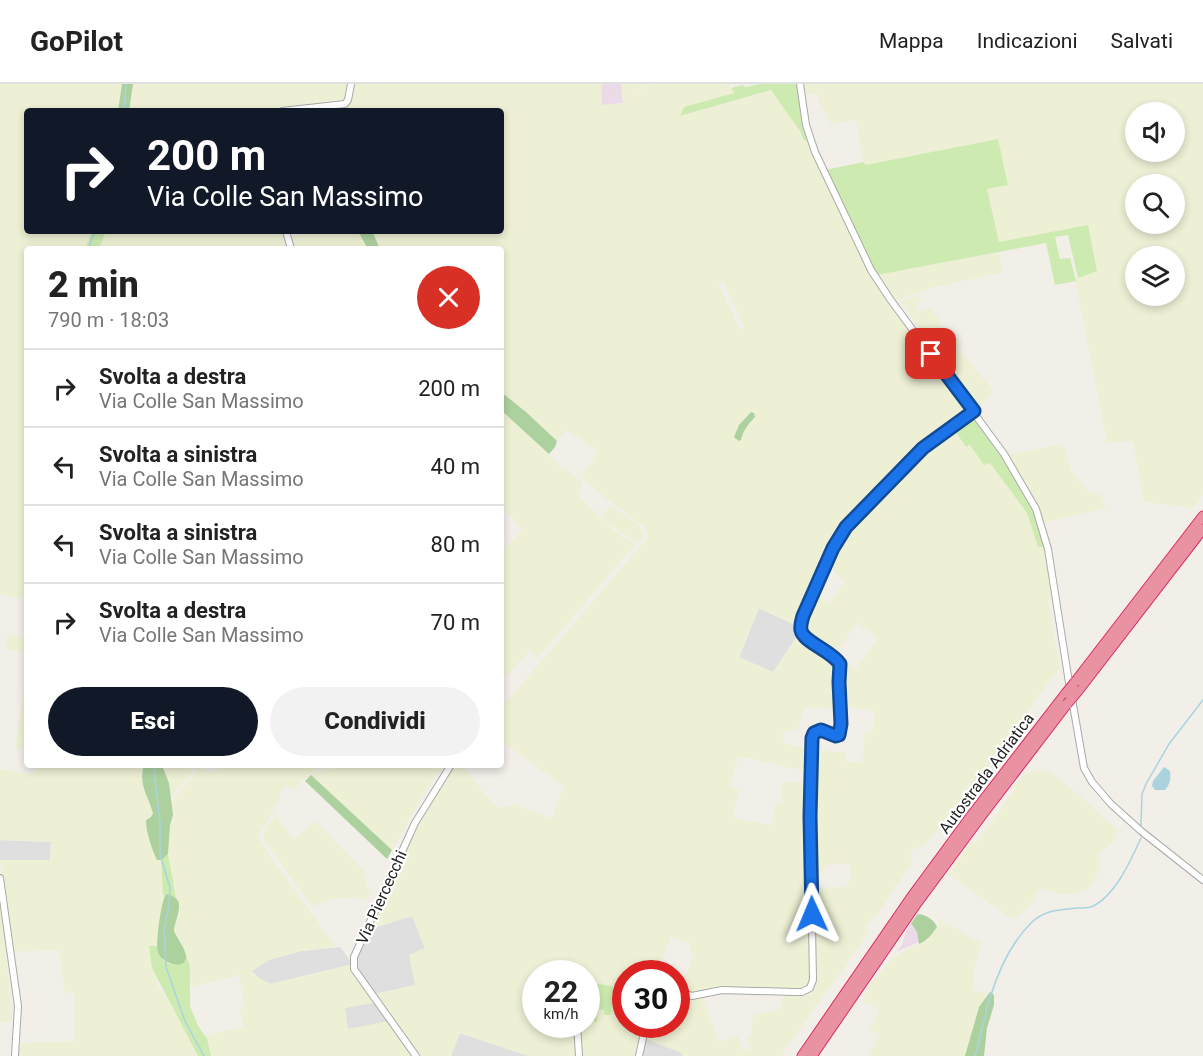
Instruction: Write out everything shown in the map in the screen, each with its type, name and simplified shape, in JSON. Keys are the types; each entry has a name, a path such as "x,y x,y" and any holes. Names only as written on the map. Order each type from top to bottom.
{"highway":[{"name":"Autostrada Adriatica","path":"812,1056 917,903 1067,704 1076,686 1203,516"},
{"name":"Autostrada Adriatica","path":"802,1056 874,950 971,816 1066,693 1076,686 1203,529"}],"street":[{"path":"309,108 345,104 351,84"},
{"path":"800,84 806,125 815,152 871,270 1004,454 1036,509 1048,549 1084,768 1092,782 1111,804 1203,880"},
{"path":"690,995 722,990 802,992 810,988 813,980 810,816 812,738 814,733 821,730 839,735 841,724 840,664 833,656 805,638 801,625 803,616 833,548 846,527 923,448 974,411"},
{"name":"Via Piercecchi","path":"416,1056 354,969 354,957 415,823 449,768"},
{"path":"0,878 18,1006 15,1056"},
{"path":"578,1038 579,1056"},
{"path":"639,1056 643,1038"}],"shaded area":[{"path":"601,84 621,84 623,103 602,105"},
{"path":"759,608 799,627 799,633 773,673 739,658"},
{"path":"0,840 51,842 50,860 0,860"},
{"path":"412,916 425,948 415,985 375,994 418,1056 348,1030 344,1008 376,1002 349,965 270,984 251,971 269,960 301,951 340,947 355,967 355,955 367,930"},
{"path":"911,923 917,932 919,942 896,952 902,945"},
{"path":"459,1033 529,1056 451,1056"},
{"path":"642,1038 682,1053 682,1056 637,1056"}],"green space":[{"path":"0,84 122,84 118,108 24,108 24,234 91,234 86,246 24,246 24,599 0,595"},
{"path":"122,84 133,84 129,108 118,108"},
{"path":"133,84 350,84 345,104 308,108 129,108"},
{"path":"353,84 607,84 601,85 602,105 623,103 621,84 644,84 637,95 646,84 729,84 734,92 681,116 772,90 801,131 804,141 809,140 871,272 970,410 921,446 844,525 799,627 759,608 739,657 773,672 799,633 839,665 836,709 804,707 798,729 783,732 783,742 810,750 809,772 739,756 730,786 739,790 733,818 772,825 775,803 782,803 782,782 810,783 811,978 810,985 802,991 719,989 696,994 690,993 690,964 694,953 688,950 690,944 671,937 662,960 612,960 612,986 600,984 600,960 522,960 522,1038 600,1038 600,1009 604,1010 612,989 612,1038 641,1038 637,1056 529,1056 460,1033 451,1056 418,1056 375,994 415,985 409,955 425,948 412,916 367,930 413,832 450,768 464,768 499,808 515,804 551,819 564,787 504,743 504,705 648,537 644,527 582,477 598,451 566,430 557,441 504,394 504,246 379,246 373,234 504,234 504,108 328,108 346,106 351,101","holes":["723,281 744,327 741,331 719,285"]},
{"path":"759,84 799,84 809,140 804,141 800,131 771,90 680,116 684,107 734,93 731,88"},
{"path":"803,84 1203,84 1203,495 1193,508 1144,502 1133,441 1107,443 1075,279 1097,271 1088,225 999,243 987,189 998,139 864,165 856,120 831,124 819,102 818,93 804,96"},
{"path":"998,139 1008,185 987,189 999,242 1088,225 1097,271 1078,278 1068,235 1055,237 1060,259 1070,258 1076,281 1055,285 1046,243 877,275 825,170 864,162 865,165"},
{"path":"91,234 105,234 100,246 86,246"},
{"path":"105,234 286,234 288,243 280,246 100,246"},
{"path":"360,234 366,246 294,246 291,238 297,235"},
{"path":"360,234 373,234 379,246 366,246"},
{"path":"999,252 1003,272 932,288 895,301 877,275"},
{"path":"919,296 922,301 915,306 920,312 930,307 940,321 939,323 945,330 949,329 960,343 958,348 993,390 983,405 979,406 900,301"},
{"path":"504,394 557,441 549,454 504,413"},
{"path":"751,412 755,417 739,441 734,437 739,425"},
{"path":"504,413 564,470 566,468 583,483 577,495 614,531 636,545 538,658 530,650 504,679 504,549 522,530 504,509"},
{"path":"973,413 1033,507 1044,547 1038,547 1027,513 990,463 984,465 970,445 966,447 953,428"},
{"path":"953,428 966,447 970,445 984,465 990,463 1027,513 1038,547 1044,547 1053,599 1048,600 1060,668 951,815 926,844 911,851 910,868 876,917 873,917 865,928 869,931 781,1056 682,1056 682,1053 644,1038 690,1038 690,994 702,995 719,1042 738,1036 743,1051 750,1049 747,1037 751,1035 753,1015 777,1010 782,1006 783,993 811,988 812,888 846,887 851,878 849,864 827,865 813,884 814,750 845,752 846,762 861,762 865,731 872,732 874,712 840,705 842,666 843,662 856,669 878,637 857,623 835,655 810,638 803,628 804,622 815,594 829,603 844,583 828,563 842,535 931,444"},
{"path":"1060,444 1065,450 1072,471 1088,491 1101,494 1106,508 1042,523 1006,455"},
{"path":"611,506 636,523 642,530 643,537 638,543 612,526 602,516"},
{"path":"7,635 24,637 24,652 6,650"},
{"path":"24,686 24,749 15,748"},
{"path":"38,768 143,768 143,784 153,813 148,834 157,860 161,860 164,892 157,946 149,946 152,968 159,982 156,983 162,993 164,992 198,1056 19,1056 20,1043 73,1041 75,1037 75,993 65,993 59,950 10,952 0,860 50,860 51,842 0,840 0,769 31,774 36,772"},
{"path":"143,768 163,768 169,783 173,815 168,854 161,860 157,860 147,830 146,820 153,813 143,784"},
{"path":"163,768 195,768 170,798 169,783"},
{"path":"199,768 212,773 217,768 331,768 316,769 293,791 286,785 259,838 336,947 301,951 269,960 252,971 259,978 271,984 349,965 377,1002 345,1008 348,1029 389,1021 415,1056 211,1056 204,1035 243,1027 240,1012 244,1002 238,975 191,988 190,966 174,931 179,914 168,854 173,815 171,802"},
{"path":"333,768 446,768 443,773 437,772 392,850 311,775 318,771"},
{"path":"1030,772 1050,772 1069,786 1118,830 1112,843 1098,853 1101,867 1088,889 1078,893 1061,894 1040,888 1028,907 1012,919 948,874 972,841 976,843 1022,776"},
{"path":"311,775 392,850 387,859 305,781"},
{"path":"276,815 293,839 316,821 363,870 370,895 368,900 358,897 332,899 312,907 264,840 266,828"},
{"path":"168,854 176,898 166,894 163,896 161,860"},
{"path":"166,894 173,896 179,904 174,931 186,956 185,961 178,965 164,960 158,953 159,923"},
{"path":"0,896 12,1021 0,1023"},
{"path":"918,914 929,918 937,927 927,939 919,944 917,932 911,923"},
{"path":"940,920 982,943 973,976 973,990 984,992 987,995 979,1007 965,1056 868,1056 880,1035 869,1030 880,1009 862,1001 871,983 892,959 925,941"},
{"path":"149,946 157,946 162,959 174,965 182,963 186,955 190,966 190,1006 198,1026 207,1039 211,1056 198,1056 152,968"},
{"path":"600,984 612,986 611,1015 604,1015 604,1010 600,1009"},
{"path":"990,992 994,995 994,1005 987,1028 984,1056 965,1056 979,1007"}],"water":[{"path":"1164,767 1170,771 1169,783 1165,790 1155,790 1152,786 1153,781"}],"waterway":[{"path":"124,108 126,84"},
{"path":"89,246 94,234"},
{"path":"1141,825 1142,794 1146,784 1169,744 1203,700"},
{"path":"155,768 160,822 160,855 170,887 164,929 166,967 185,1021 204,1056"},
{"path":"975,1056 997,978 1011,949 1024,931 1036,918 1047,913 1089,907 1100,902 1115,887 1141,838"}],"route":[{"path":"812,914 810,816 812,738 814,733 821,730 839,735 841,724 840,664 833,656 805,638 800,630 801,625 833,548 846,527 923,448 974,411 931,354"}]}
